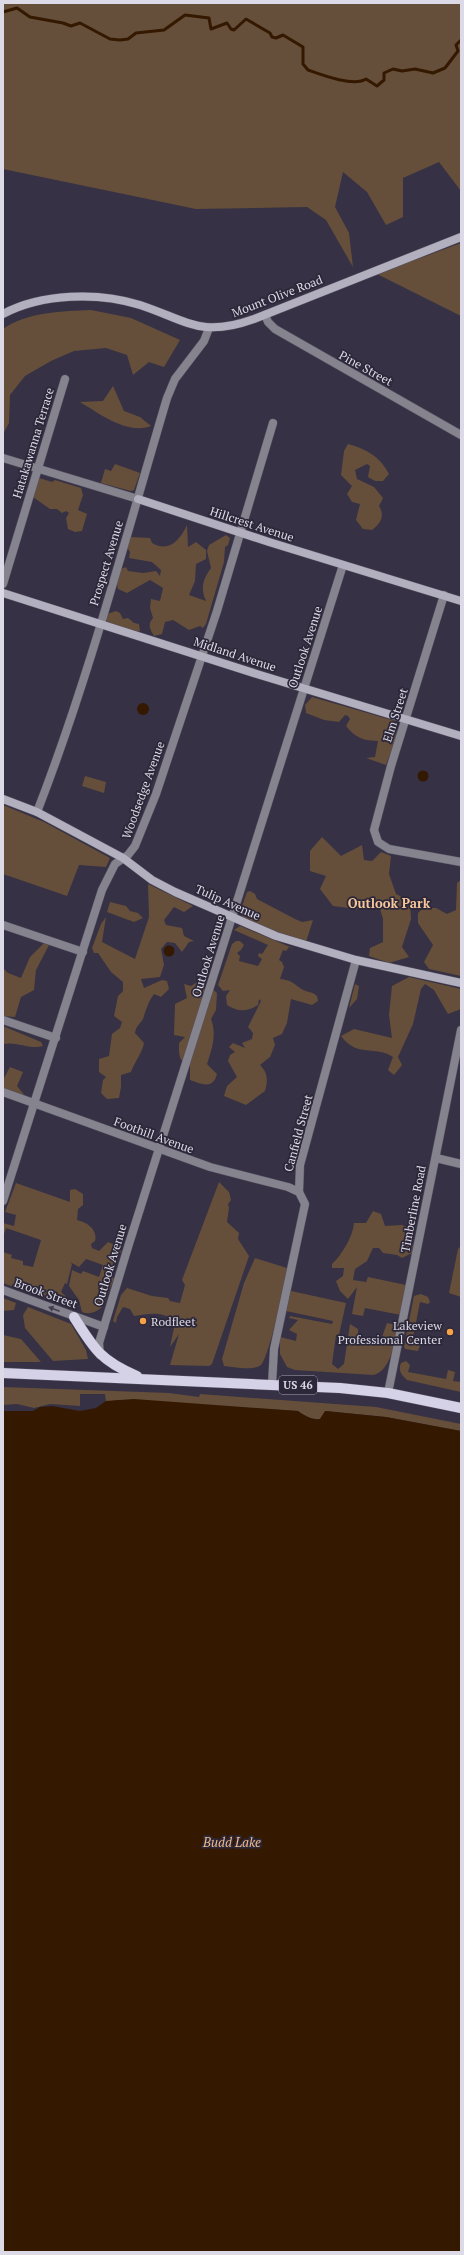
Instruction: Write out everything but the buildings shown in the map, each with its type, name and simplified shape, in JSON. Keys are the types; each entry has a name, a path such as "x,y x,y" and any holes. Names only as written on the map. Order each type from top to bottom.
{"main road":[{"path":"74,1317 91,1344 100,1355 116,1366 144,1379"},
{"name":"US 46","path":"3,1373 340,1388 388,1393 461,1408"}],"street":[{"name":"Mount Olive Road","path":"3,314 36,302 68,298 97,297 134,303 186,322 209,328 234,326 461,236"},
{"name":"Pine Street","path":"265,315 268,322 275,329 461,435"},
{"name":"Prospect Avenue","path":"36,812 56,760 171,390 182,369 204,341 209,328"},
{"name":"Hatakawanna Terrace","path":"3,584 65,379"},
{"name":"Woodsedge Avenue","path":"3,1201 105,882 115,864 133,851 146,821 240,533 272,423"},
{"name":"Hillcrest Avenue","path":"3,458 461,601"},
{"name":"Outlook Avenue","path":"100,1355 98,1347 158,1149 343,565"},
{"name":"Midland Avenue","path":"3,593 461,736"},
{"name":"Elm Street","path":"444,595 405,718 375,824 375,836 378,842 389,849 461,862"},
{"name":"Tulip Avenue","path":"3,798 36,812 123,858 159,884 232,918 288,941 356,960 461,983"},
{"path":"3,925 83,952"},
{"name":"Canfield Street","path":"272,1384 274,1349 305,1204 299,1192 300,1165 356,960"},
{"path":"3,1020 56,1038"},
{"name":"Timberline Road","path":"388,1393 461,1030"},
{"name":"Foothill Avenue","path":"3,1092 229,1174 288,1187 299,1192"},
{"path":"436,1158 461,1164"},
{"name":"Brook Street","path":"3,1290 104,1327"}],"shaded area":[{"path":"3,3 461,3 461,191 439,162 403,178 403,217 386,225 367,192 343,172 335,207 349,233 353,267 326,220 307,207 196,209 3,169"},
{"path":"461,243 461,316 377,274"},
{"path":"91,310 131,318 180,340 164,367 149,362 133,375 127,355 106,348 74,351 51,361 25,376 10,395 9,423 3,434 3,329 13,323 34,316 57,312"},
{"path":"113,386 124,411 140,417 151,426 133,428 123,426 80,402 103,401"},
{"path":"348,444 361,448 372,454 377,458 389,474 383,481 375,481 368,477 370,466 367,464 355,470 357,479 374,487 383,498 379,506 382,513 380,522 372,530 363,529 356,520 360,504 352,502 347,494 352,486 341,475 344,451"},
{"path":"115,464 140,473 134,490 131,491 101,483 105,469 111,471"},
{"path":"39,478 52,482 55,480 81,488 83,495 78,510 87,514 82,531 75,532 68,529 66,518 69,513 66,511 62,513 57,509 50,509 33,497"},
{"path":"187,525 188,547 196,542 206,550 206,559 196,564 195,581 189,595 206,601 203,592 203,584 211,568 207,551 209,545 226,535 230,538 228,545 225,547 224,562 206,624 203,628 200,626 189,630 173,620 165,622 162,634 154,636 150,627 150,623 153,618 150,608 151,599 160,601 163,588 150,580 127,593 118,589 116,580 121,569 126,567 128,571 143,573 156,571 160,576 161,570 152,562 129,558 130,552 127,547 130,537 150,538 152,543 158,546 169,546 181,536"},
{"path":"116,611 120,613 123,619 128,618 134,623 139,624 140,631 135,633 132,630 127,632 109,629 105,620 107,614"},
{"path":"312,697 395,721 397,732 396,737 386,765 366,758 375,757 378,741 357,736 349,730 346,726 350,719 348,716 345,715 339,722 324,720 306,713 305,705"},
{"path":"85,776 106,782 104,793 82,786"},
{"path":"3,805 44,822 110,858 106,867 79,865 67,896 3,874"},
{"path":"322,837 341,856 362,845 364,860 372,861 381,852 391,856 389,874 396,894 410,901 411,919 402,947 409,957 389,963 369,956 370,948 383,942 383,919 378,902 357,909 333,906 320,889 326,876 310,871 310,851"},
{"path":"461,880 461,976 429,969 424,962 433,945 418,923 418,913 423,908 436,908 447,914 456,910 457,883"},
{"path":"148,884 193,906 184,912 174,907 164,920 166,925 182,928 184,936 194,941 189,942 182,952 175,943 167,942 161,949 164,965 160,977 141,979 144,988 162,980 167,981 169,989 161,997 154,994 150,1000 143,1019 137,1027 135,1033 144,1043 142,1050 131,1072 121,1075 119,1098 107,1099 101,1093 103,1080 106,1077 99,1072 99,1059 109,1056 112,1034 120,1028 122,1022 114,1016 118,996 123,991 123,982 111,972 98,953 94,953 92,948 101,924 106,917 102,942 135,959 149,917"},
{"path":"250,891 255,894 257,899 295,919 302,922 313,920 306,942 289,938 243,917 240,912 247,892"},
{"path":"110,902 126,906 130,911 138,913 143,918 134,922 107,912"},
{"path":"240,926 295,949 289,947 286,951 283,950 279,960 282,962 284,967 280,979 292,982 302,989 314,994 317,996 318,1001 312,1005 291,999 287,1023 282,1034 273,1038 275,1045 270,1057 260,1065 265,1071 267,1077 265,1091 246,1105 224,1096 227,1086 237,1077 228,1061 230,1055 235,1052 229,1047 233,1043 245,1048 242,1043 252,1039 253,1033 248,1027 261,1001 259,999 258,1005 250,1009 235,1009 227,1005 226,996 230,990 223,991 218,985 232,944 236,941 240,941 244,945 237,953 240,956 239,961 258,966 262,959 258,956 259,953 262,954 268,945 234,930"},
{"path":"44,943 49,945 36,970 34,990 21,997 15,1017 3,1016 3,968 8,973 21,978 30,957"},
{"path":"409,977 461,989 461,1009 448,1014 434,990 425,984 421,989 413,1024 398,1057 402,1065 394,1075 388,1070 393,1057 380,1052 353,1047 341,1036 354,1029 392,1038 389,1015 392,986"},
{"path":"199,981 208,985 217,993 216,1010 211,1019 214,1036 207,1064 217,1074 213,1082 210,1084 202,1084 190,1080 190,1066 181,1060 179,1054 179,1043 185,1037 174,1035 175,1004 187,998 184,984 191,986"},
{"path":"355,984 359,986 357,999 349,1008"},
{"path":"3,1026 41,1042 43,1046 33,1047 8,1043 3,1044"},
{"path":"10,1067 23,1072 17,1086 26,1097 3,1088 3,1080"},
{"path":"219,1182 229,1192 231,1200 228,1204 229,1208 227,1222 239,1233 238,1239 249,1256 212,1364 209,1366 170,1365 179,1334 170,1347 175,1323 171,1319 166,1316 156,1314 134,1316 130,1309 123,1307 117,1317 116,1323 113,1321 121,1295 127,1288 152,1296 168,1298 170,1301 180,1303 185,1285 182,1280"},
{"path":"16,1183 70,1202 70,1190 75,1189 83,1194 83,1205 78,1209 77,1220 91,1227 95,1233 95,1241 91,1244 92,1248 99,1251 108,1242 117,1246 121,1251 112,1277 114,1279 102,1307 90,1313 82,1312 79,1300 69,1286 72,1270 81,1274 83,1271 99,1277 103,1265 86,1259 79,1267 70,1262 72,1264 67,1284 65,1283 61,1292 74,1304 74,1309 3,1283 3,1252 12,1255 11,1258 23,1261 23,1265 33,1267 41,1240 6,1228 3,1237 3,1223 14,1226 16,1215 5,1212"},
{"path":"373,1211 381,1214 385,1226 402,1225 414,1231 412,1253 402,1258 397,1255 383,1253 379,1248 373,1248 367,1261 355,1269 353,1280 366,1282 368,1277 406,1285 401,1315 365,1308 363,1316 352,1314 357,1287 348,1299 340,1291 336,1281 343,1276 344,1268 332,1268 332,1264 340,1256 349,1239 354,1223 366,1223"},
{"path":"461,1246 461,1297 449,1293 458,1249"},
{"path":"255,1258 287,1268 281,1302 268,1349 264,1360 258,1367 238,1368 224,1366 222,1359 244,1283"},
{"path":"291,1291 346,1303 339,1335 336,1335 332,1364 338,1369 344,1364 350,1324 358,1329 358,1336 376,1343 381,1340 387,1323 396,1325 394,1346 384,1368 379,1373 373,1375 295,1370 287,1367 280,1354 280,1337 296,1341 297,1334 289,1330 298,1320 289,1318 290,1316 332,1324 333,1321 286,1311"},
{"path":"421,1294 428,1297 430,1302 428,1304 420,1302 412,1343 420,1345 418,1351 405,1349 404,1346 414,1296"},
{"path":"3,1298 16,1303 14,1310 3,1311"},
{"path":"28,1307 71,1324 86,1350 88,1359 53,1361 25,1328 23,1315"},
{"path":"3,1335 21,1339 41,1362 3,1362"},
{"path":"406,1361 410,1365 408,1372 446,1379 448,1370 455,1372 453,1381 461,1382 461,1392 407,1380 400,1370 401,1363"},
{"path":"3,1387 169,1393 199,1397 200,1394 376,1407 461,1424 461,1431 386,1417 326,1411 320,1419 314,1419 298,1411 118,1400 106,1402 105,1394 80,1394 80,1406 50,1404 34,1408 17,1404 3,1405"}],"water":[{"path":"143,703 147,705 149,709 147,713 143,715 139,713 137,709 139,705"},
{"path":"423,770 427,772 429,776 427,780 423,782 419,780 417,776 419,772"},
{"path":"169,945 173,947 175,951 173,955 169,957 165,955 163,951 165,947"},
{"name":"Budd Lake","path":"134,1399 298,1411 314,1419 320,1419 325,1411 386,1417 461,1431 461,2252 3,2252 3,1411 33,1411 40,1407 52,1406 80,1411 96,1408 106,1401"}],"waterway":[{"path":"3,12 17,8 30,17 63,23 71,26 80,23 110,39 120,40 128,39 136,33 164,30 185,15 209,18 211,29 227,23 231,29 234,30 246,19 270,33 272,37 276,38 283,35 303,47 303,64 308,70 346,81 354,82 366,79 377,86 384,80 384,73 393,69 402,71 415,69 433,73 445,68 458,51 456,45 461,40"}],"place":[{"name":"Rodfleet","path":"143,1321"},
{"name":"Lakeview Professional Center","path":"450,1332"}],"district":[{"name":"Outlook Park","path":"389,903"}]}
